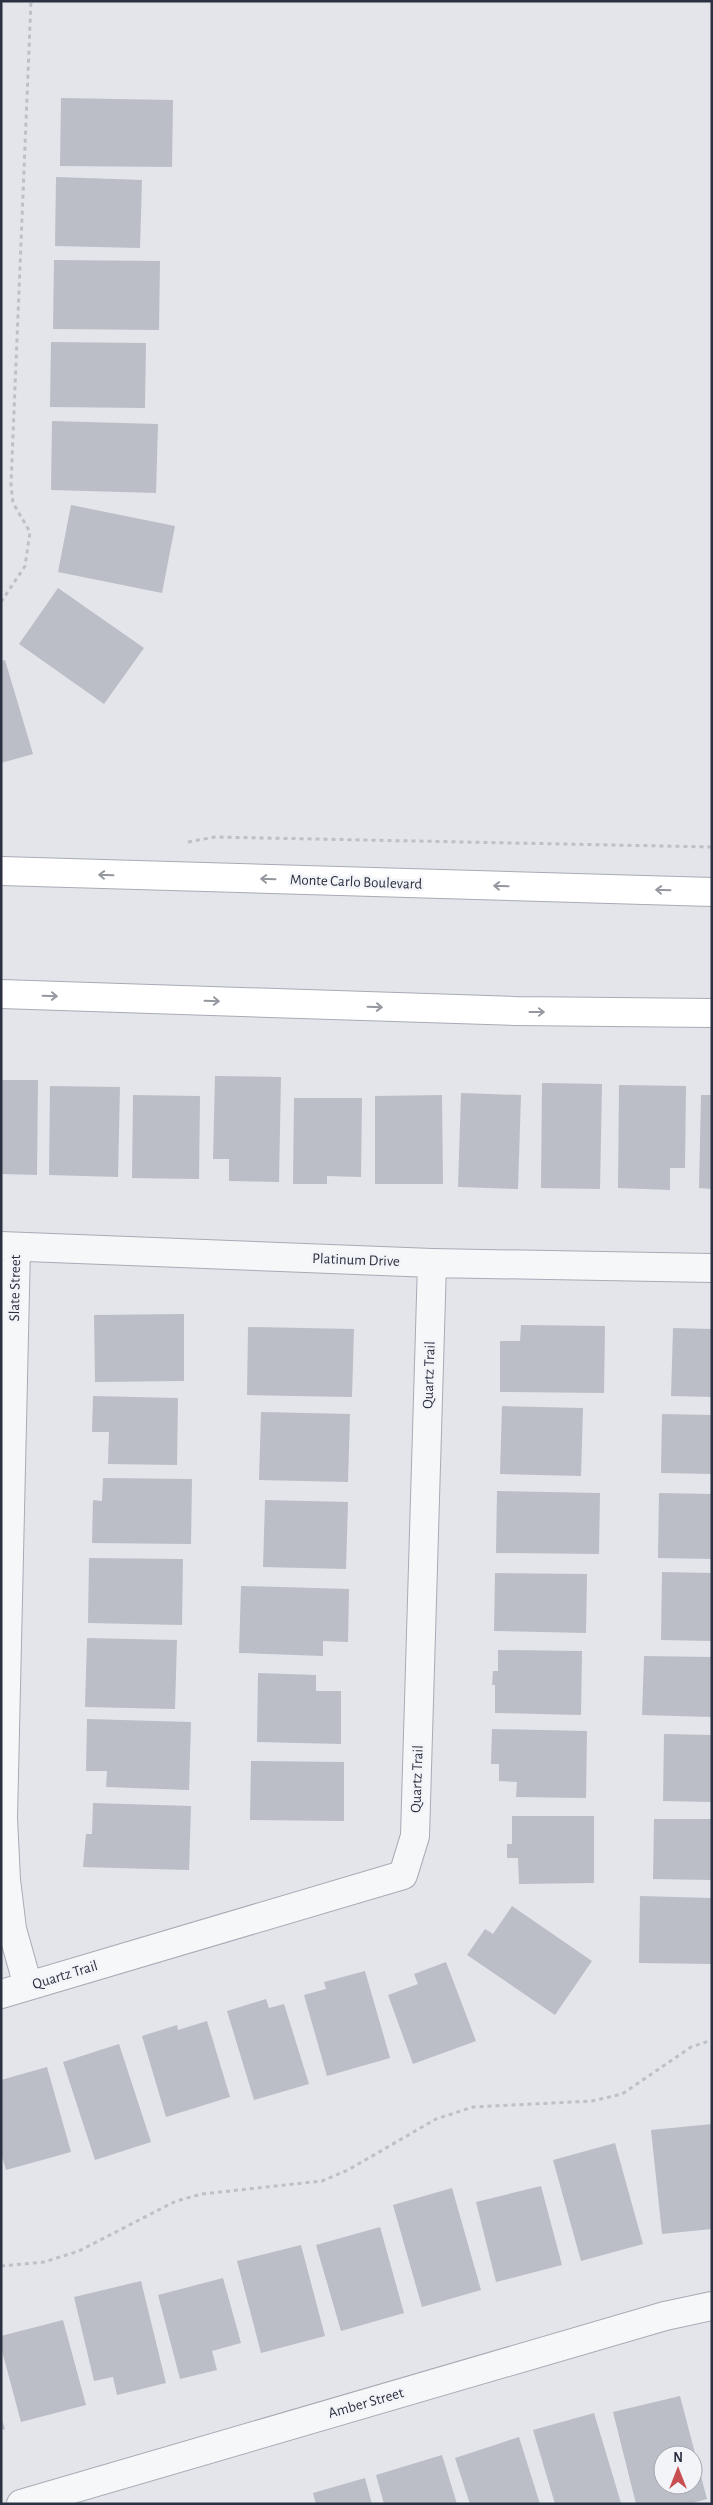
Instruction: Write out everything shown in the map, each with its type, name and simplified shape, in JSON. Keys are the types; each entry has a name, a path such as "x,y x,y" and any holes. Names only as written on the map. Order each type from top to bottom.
{"main road":[{"name":"Monte Carlo Boulevard","path":"1,871 712,892"},
{"path":"1,994 515,1012 712,1013"}],"street":[{"name":"Platinum Drive","path":"9,1246 432,1263 712,1268"},
{"name":"Slate Street","path":"9,1246 3,1818 6,1880 12,1929 28,1986"},
{"name":"Quartz Trail","path":"1,1994 403,1874 415,1836 432,1263"},
{"name":"Amber Street","path":"21,2504 665,2316 712,2306"}],"path":[{"path":"1,602 25,566 30,532 13,503 11,484 31,1"},
{"path":"180,844 215,837 712,847"},
{"path":"1,2266 44,2262 79,2251 176,2200 202,2194 322,2181 348,2170 436,2119 473,2107 592,2101 622,2094 691,2047 712,2040"}],"building":[{"path":"61,98 173,100 172,167 60,166"},
{"path":"56,177 142,180 140,248 55,246"},
{"path":"54,260 160,261 159,330 53,329"},
{"path":"51,342 146,343 145,408 50,407"},
{"path":"52,421 158,424 156,493 51,490"},
{"path":"71,505 175,526 162,593 58,572"},
{"path":"58,588 144,648 104,704 19,644"},
{"path":"5,660 33,754 1,763 1,661"},
{"path":"215,1076 281,1077 279,1182 229,1181 229,1159 213,1159"},
{"path":"1,1080 38,1080 37,1175 1,1174"},
{"path":"542,1083 602,1084 600,1189 541,1188"},
{"path":"619,1085 686,1086 685,1168 670,1168 670,1190 618,1188"},
{"path":"50,1086 120,1087 118,1177 49,1175"},
{"path":"461,1093 521,1095 518,1189 458,1187"},
{"path":"133,1095 200,1096 199,1179 132,1178"},
{"path":"442,1095 443,1184 375,1184 375,1096"},
{"path":"701,1095 712,1095 712,1189 699,1188"},
{"path":"294,1098 362,1098 361,1177 327,1176 327,1184 293,1184"},
{"path":"184,1314 184,1381 95,1382 94,1315"},
{"path":"521,1325 605,1326 604,1393 500,1392 500,1341 520,1341"},
{"path":"248,1327 354,1329 352,1397 247,1395"},
{"path":"673,1328 712,1329 712,1397 671,1396"},
{"path":"93,1396 178,1398 177,1465 108,1464 109,1432 92,1432"},
{"path":"502,1406 583,1408 581,1476 500,1474"},
{"path":"261,1412 350,1414 348,1482 259,1480"},
{"path":"662,1414 712,1415 712,1474 661,1473"},
{"path":"103,1478 192,1479 191,1544 92,1543 93,1500 102,1501"},
{"path":"497,1491 600,1493 599,1554 496,1553"},
{"path":"659,1493 712,1494 712,1559 658,1558"},
{"path":"265,1500 348,1502 346,1569 263,1567"},
{"path":"89,1558 183,1559 182,1625 88,1623"},
{"path":"662,1572 712,1573 712,1641 661,1640"},
{"path":"495,1573 587,1574 586,1633 494,1631"},
{"path":"241,1586 349,1589 348,1642 323,1641 323,1656 239,1653"},
{"path":"87,1638 177,1640 175,1709 85,1707"},
{"path":"498,1650 582,1651 581,1715 495,1713 495,1685 492,1685 493,1671 498,1671"},
{"path":"644,1656 712,1657 712,1717 642,1715"},
{"path":"258,1673 316,1675 316,1691 341,1691 341,1744 257,1742"},
{"path":"87,1719 191,1722 189,1790 106,1787 107,1771 86,1771"},
{"path":"492,1729 587,1731 586,1798 516,1797 517,1782 499,1781 499,1764 491,1764"},
{"path":"664,1734 712,1735 712,1802 663,1801"},
{"path":"251,1761 344,1762 344,1821 250,1820"},
{"path":"93,1803 191,1806 189,1870 83,1867 86,1834 92,1834"},
{"path":"512,1816 594,1816 594,1883 519,1884 518,1858 507,1858 507,1844 512,1844"},
{"path":"654,1819 712,1819 712,1880 653,1879"},
{"path":"640,1896 712,1898 712,1964 639,1963"},
{"path":"512,1906 592,1961 555,2015 467,1955 485,1929 493,1934"},
{"path":"446,1962 476,2041 413,2064 388,1995 418,1984 414,1974"},
{"path":"365,1971 390,2058 327,2076 304,1995 326,1989 324,1982"},
{"path":"266,1999 269,2008 284,2004 309,2084 254,2100 227,2011"},
{"path":"207,2021 230,2097 166,2117 142,2036 177,2025 178,2030"},
{"path":"119,2044 151,2142 95,2160 63,2062"},
{"path":"47,2067 71,2152 6,2170 1,2153 1,2080"},
{"path":"712,2124 712,2229 662,2234 651,2130"},
{"path":"615,2143 643,2244 581,2261 553,2160"},
{"path":"541,2186 562,2265 496,2282 476,2202"},
{"path":"452,2188 481,2290 422,2307 393,2205"},
{"path":"380,2227 404,2313 341,2331 316,2245"},
{"path":"301,2245 325,2336 261,2353 237,2261"},
{"path":"223,2278 241,2343 212,2351 217,2370 180,2379 158,2295"},
{"path":"141,2281 166,2383 117,2395 113,2377 94,2381 74,2297"},
{"path":"63,2320 86,2405 21,2422 1,2347 1,2336"},
{"path":"680,2396 693,2445 653,2445 653,2495 703,2495 703,2484 707,2499 689,2504 636,2504 613,2412"},
{"path":"594,2413 621,2503 555,2504 533,2430"},
{"path":"1,2417 5,2429 1,2430"},
{"path":"519,2437 540,2504 470,2504 455,2458"},
{"path":"442,2455 457,2504 384,2504 376,2475"},
{"path":"365,2478 372,2504 316,2504 313,2493"}]}
